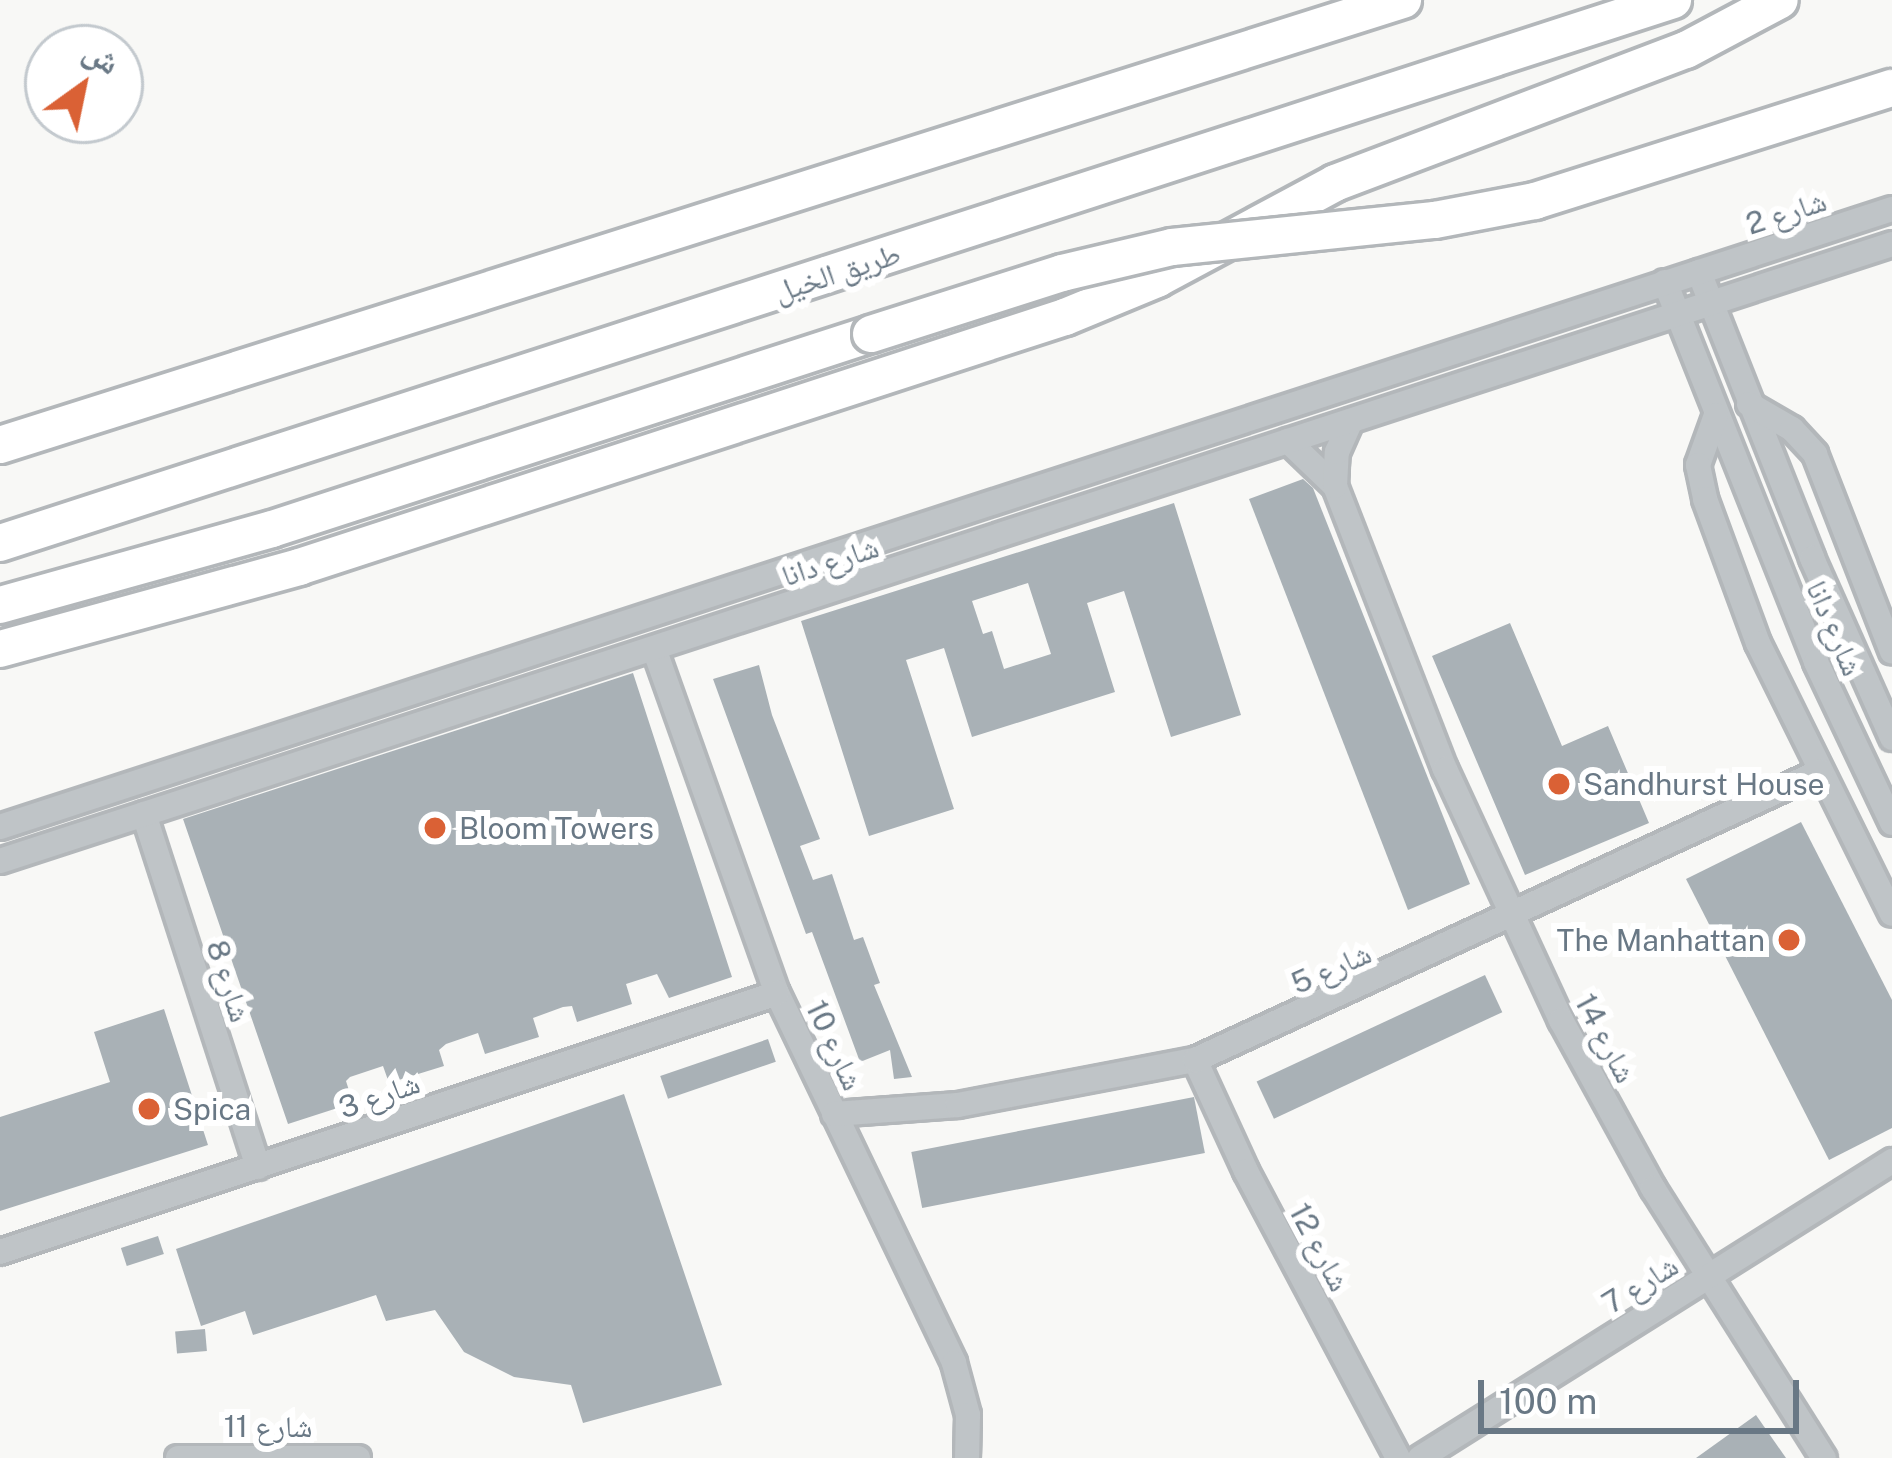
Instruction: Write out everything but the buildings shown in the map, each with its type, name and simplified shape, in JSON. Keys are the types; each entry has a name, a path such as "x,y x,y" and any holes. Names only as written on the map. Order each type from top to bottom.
{"highway":[{"path":"0,445 1403,0"},
{"name":"طريق الخيل","path":"0,543 1673,0"},
{"path":"0,649 299,567 1065,317 1172,272 1335,183 1686,50 1780,0"},
{"path":"0,605 272,529 1062,273 1172,247 1435,220 1535,201 1892,88"}],"street":[{"name":"شارع 2","path":"1699,272 1892,209"},
{"path":"1712,306 1892,244"},
{"name":"شارع دانا","path":"0,826 1699,272 1749,404 1892,738"},
{"name":"شارع دانا","path":"1665,282 1816,662 1892,824"},
{"name":"شارع دانا","path":"0,861 1712,306"},
{"path":"1749,404 1792,429 1815,454 1892,652"},
{"path":"1716,415 1700,448 1700,483 1758,643 1892,914"},
{"path":"1335,485 1337,452 1351,421"},
{"name":"شارع 14","path":"1288,441 1335,485 1429,731 1509,917 1643,1170 1824,1458"},
{"path":"649,615 680,623 657,650 629,647 626,640 649,615"},
{"name":"شارع 10","path":"657,650 777,993 954,1363 968,1415 968,1458"},
{"name":"شارع 5","path":"834,1114 958,1105 1195,1060 1821,771"},
{"path":"132,783 160,792 142,814 111,807 132,783"},
{"name":"شارع 8","path":"142,814 257,1167"},
{"name":"شارع 3","path":"0,1252 777,993"},
{"name":"شارع 12","path":"1195,1060 1246,1171 1399,1458"},
{"name":"شارع 7","path":"1420,1458 1892,1161"},
{"name":"شارع 11","path":"178,1458 358,1458"}],"place":[{"name":"Sandhurst House","path":"1559,784"},
{"name":"Bloom Towers","path":"435,828"},
{"name":"The Manhattan","path":"1789,940"},
{"name":"Spica","path":"149,1109"}]}
